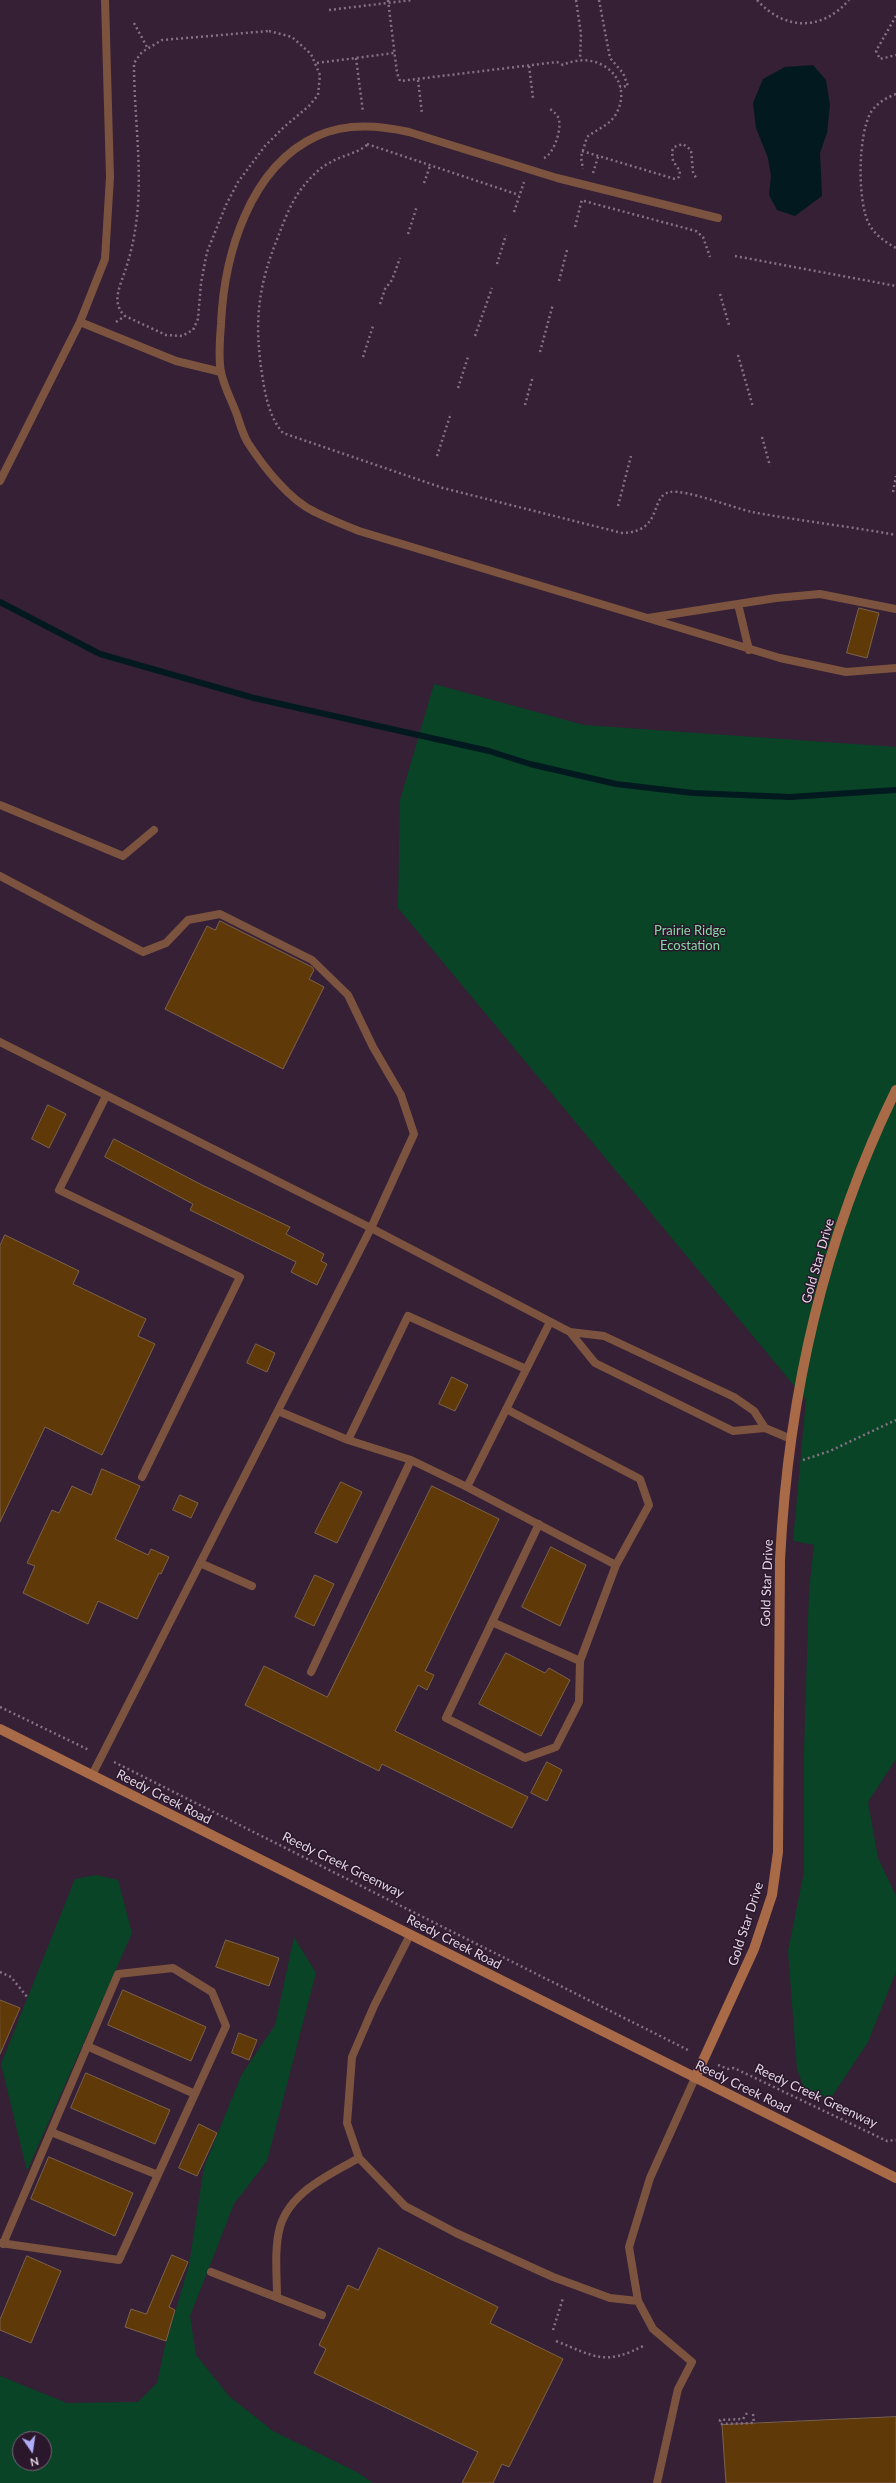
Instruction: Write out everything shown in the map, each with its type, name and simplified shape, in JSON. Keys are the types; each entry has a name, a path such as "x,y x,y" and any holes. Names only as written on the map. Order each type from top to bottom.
{"street":[{"name":"Gold Star Drive","path":"695,2078 746,1967 772,1895 778,1852 780,1724 778,1642 782,1513 790,1439 804,1361 828,1264 857,1179 896,1090"},
{"name":"Reedy Creek Road","path":"0,1729 896,2178"}],"lane":[{"path":"0,481 80,322 105,259 110,177 105,0"},
{"path":"718,218 557,178 409,132 379,127 338,129 317,136 300,145 276,167 243,218 230,256 222,290 221,372 247,442 279,484 313,512 359,531 646,619 780,658 846,672 896,668"},
{"path":"80,322 176,361 221,372"},
{"path":"646,619 738,604 820,594 896,609"},
{"path":"738,604 749,650"},
{"path":"0,805 123,856 154,830"},
{"path":"0,876 143,952 166,943 188,920 220,914 312,960 348,995 373,1047 401,1095 414,1134 371,1228 92,1775"},
{"path":"0,1042 371,1228 570,1332 604,1336 734,1397 754,1411 766,1428"},
{"path":"106,1096 59,1190 240,1277 142,1477"},
{"path":"348,1440 408,1316 526,1369"},
{"path":"467,1487 550,1322"},
{"path":"570,1332 595,1362 733,1431 766,1428 790,1439"},
{"path":"506,1409 640,1479 649,1505 616,1565 580,1661 579,1702 556,1747 525,1758 446,1718 539,1524"},
{"path":"278,1411 348,1440 411,1460 467,1487 616,1565"},
{"path":"311,1672 411,1460"},
{"path":"200,1562 252,1586"},
{"path":"492,1622 580,1661"},
{"path":"410,1935 374,2006 352,2056 347,2123 359,2158 405,2206 456,2233 553,2277 610,2298 638,2301"},
{"path":"173,1968 212,1992 226,2026 195,2094 119,2260 2,2244 118,1974 173,1968"},
{"path":"87,2046 195,2094"},
{"path":"657,2483 678,2389 692,2362 653,2329 638,2301 629,2247 650,2178 695,2078"},
{"path":"51,2132 158,2175"},
{"path":"277,2297 276,2262 280,2226 296,2198 330,2174 359,2158"},
{"path":"211,2272 322,2315"}],"path":[{"path":"329,10 388,1 412,0"},
{"path":"576,0 581,34 580,59"},
{"path":"599,0 610,58 623,73 628,86 620,87"},
{"path":"757,0 775,16 799,24 830,18 849,0"},
{"path":"388,1 394,53 397,73 400,81 557,62 563,65 588,58 604,65 611,71 620,87 621,97 616,114 607,125 587,137 582,151 581,164 590,175 593,174 598,157"},
{"path":"896,16 876,52 880,59 896,55"},
{"path":"134,23 147,47"},
{"path":"269,31 292,37 300,41 317,63 321,82 314,101 284,127 250,165 238,182 217,223 203,269 198,319 193,330 182,336 166,335 125,316 118,307 117,294 131,251 140,194 134,63 147,47 155,42 172,38 269,31"},
{"path":"317,63 394,53"},
{"path":"356,58 363,113"},
{"path":"529,66 533,98"},
{"path":"418,80 422,113"},
{"path":"896,94 877,105 869,118 861,180 864,211 868,224 884,241 896,248"},
{"path":"539,158 546,158 551,153 559,126 558,118 549,108"},
{"path":"366,137 367,145"},
{"path":"582,151 676,179 680,171 673,161 672,151 674,147 684,144 691,150 693,172 697,180"},
{"path":"367,145 519,195"},
{"path":"367,145 357,152 331,161 301,189 282,227 264,275 257,315 257,342 267,401 273,417 283,433 438,486 622,533 632,533 648,525 654,517 660,498 664,494 677,492 752,512 896,535"},
{"path":"424,183 430,166"},
{"path":"514,212 524,181"},
{"path":"575,227 582,199 696,231 703,237 710,257"},
{"path":"408,234 417,206"},
{"path":"497,264 506,235"},
{"path":"559,281 567,250"},
{"path":"735,256 896,286"},
{"path":"380,304 385,289 392,280 400,258"},
{"path":"475,336 492,288"},
{"path":"720,294 729,325"},
{"path":"540,352 553,304"},
{"path":"116,322 125,316"},
{"path":"363,357 372,326"},
{"path":"738,355 753,407"},
{"path":"458,388 468,357"},
{"path":"526,405 533,376"},
{"path":"437,456 450,413"},
{"path":"762,437 770,466"},
{"path":"618,506 631,456"},
{"path":"893,492 896,476"},
{"path":"787,1465 830,1451 896,1420"},
{"name":"Reedy Creek Greenway","path":"0,1707 676,2042"},
{"path":"0,1972 11,1977 28,1998"},
{"name":"Reedy Creek Greenway","path":"728,2069 734,2068 887,2141 896,2140"},
{"path":"553,2330 563,2298"},
{"path":"556,2341 599,2358 618,2357 645,2345"},
{"path":"747,2413 743,2419 720,2420 720,2424 754,2423 753,2414"}],"green space":[{"name":"Prairie Ridge Ecostation","path":"434,684 584,725 896,747 896,1759 868,1802 878,1858 896,1896 896,1972 868,2042 831,2098 806,2094 797,2069 788,1951 804,1872 804,1751 809,1590 814,1545 793,1541 806,1400 398,908 400,800"},
{"path":"96,1875 118,1880 132,1933 27,2171 1,2064 75,1879"},
{"path":"294,1937 316,1973 267,2161 234,2204 190,2316 196,2355 229,2396 273,2431 357,2472 373,2483 0,2483 0,2376 67,2403 138,2402 157,2383 165,2346 189,2265 204,2167 242,2074 275,2025"}],"shaded area":[{"path":"813,65 826,80 830,105 827,133 820,153 822,196 795,216 777,210 769,195 771,176 768,158 756,128 753,103 763,79 785,67"}],"building":[{"path":"859,608 879,613 867,658 847,653"},
{"path":"220,921 312,967 314,970 309,979 324,987 283,1069 165,1009 207,926 215,930"},
{"path":"48,1105 66,1114 49,1148 32,1139"},
{"path":"114,1139 202,1185 290,1227 286,1234 324,1254 321,1261 327,1264 317,1285 291,1272 296,1262 190,1210 193,1204 105,1157"},
{"path":"5,1235 79,1271 73,1284 146,1319 138,1336 155,1344 102,1455 45,1427 0,1522 0,1246"},
{"path":"256,1344 275,1353 267,1372 247,1363"},
{"path":"452,1377 468,1385 455,1411 439,1404"},
{"path":"102,1469 140,1486 115,1539 148,1555 151,1549 169,1557 161,1574 159,1573 137,1619 98,1601 88,1624 23,1593 35,1566 27,1563 52,1510 59,1513 72,1486 91,1495"},
{"path":"341,1482 362,1492 337,1543 315,1533"},
{"path":"432,1486 499,1519 425,1671 434,1675 427,1690 418,1685 395,1731 528,1797 512,1828 382,1764 379,1771 245,1705 264,1666 327,1697"},
{"path":"180,1495 198,1503 191,1518 173,1510"},
{"path":"551,1547 586,1565 560,1626 522,1607"},
{"path":"315,1575 334,1584 314,1626 295,1617"},
{"path":"506,1653 545,1673 549,1668 570,1680 541,1736 479,1704"},
{"path":"547,1762 562,1770 547,1801 531,1793"},
{"path":"226,1940 279,1958 269,1986 216,1967"},
{"path":"123,1990 206,2027 191,2061 108,2025"},
{"path":"0,2000 20,2008 0,2054"},
{"path":"239,2033 257,2040 249,2060 232,2053"},
{"path":"86,2073 170,2110 155,2144 71,2108"},
{"path":"199,2124 217,2133 197,2176 179,2168"},
{"path":"49,2157 133,2193 115,2236 31,2199"},
{"path":"379,2248 498,2307 490,2323 563,2359 509,2467 502,2464 493,2483 462,2483 478,2452 314,2373 326,2349 319,2345 348,2285 358,2290"},
{"path":"172,2255 188,2262 169,2307 175,2310 166,2341 125,2327 131,2309 146,2314"},
{"path":"27,2256 61,2271 31,2343 0,2330 0,2320"},
{"path":"896,2417 896,2483 726,2483 722,2425"}],"waterway":[{"path":"0,602 100,654 254,698 489,751 530,764 616,784 693,793 790,797 896,790"}]}
